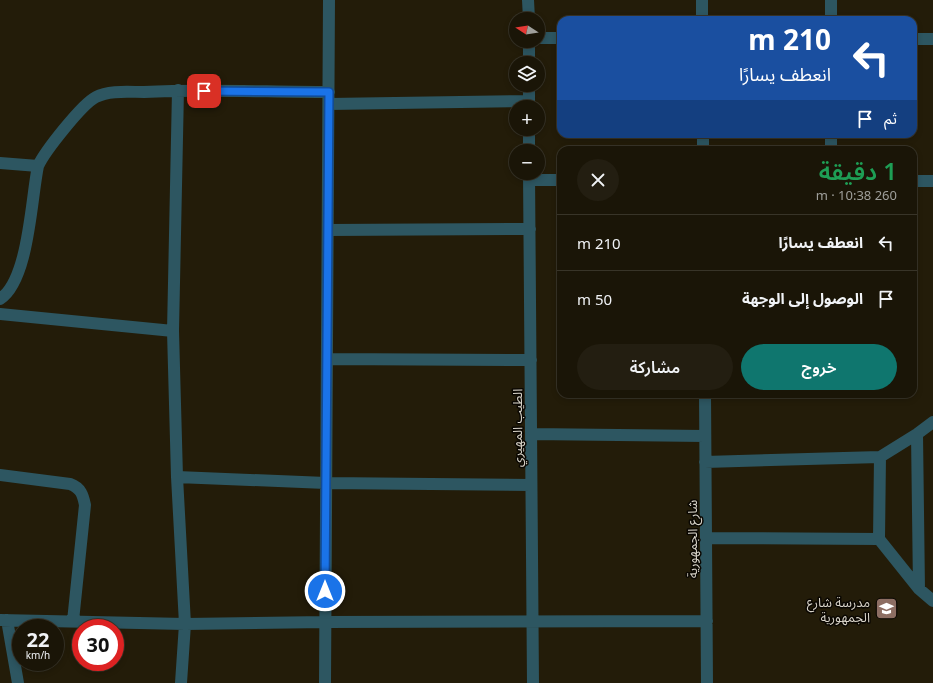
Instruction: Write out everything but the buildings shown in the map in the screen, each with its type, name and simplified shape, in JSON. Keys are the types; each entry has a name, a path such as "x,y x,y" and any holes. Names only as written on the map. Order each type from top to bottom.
{"street":[{"path":"325,683 329,0"},
{"path":"528,0 528,12"},
{"path":"702,0 702,16"},
{"path":"831,0 831,16"},
{"path":"545,38 557,38"},
{"path":"917,39 933,39"},
{"path":"178,90 173,331 177,477 185,624 181,683"},
{"path":"0,299 10,290 19,271 27,234 38,166 43,156 83,107 95,97 114,93 178,90 329,98 509,103"},
{"path":"0,163 38,166"},
{"path":"545,178 557,180"},
{"name":"الطيب المهيري","path":"529,180 533,683"},
{"path":"917,181 933,181"},
{"path":"328,230 530,229"},
{"path":"0,314 173,331"},
{"path":"327,359 531,360"},
{"name":"شارع الجمهورية","path":"705,398 707,683"},
{"path":"705,462 880,457 933,422"},
{"path":"531,434 705,436"},
{"path":"917,434 919,589"},
{"path":"880,457 879,539 919,589 933,602"},
{"path":"0,475 70,484 79,489 85,506 73,619"},
{"path":"177,477 326,483 531,485"},
{"path":"706,538 879,539"},
{"path":"18,683 4,620 72,621"},
{"path":"124,622 185,624 707,621"}],"place":[{"name":"مدرسة شارع الجمهورية","path":"886,609"}],"route":[{"path":"204,91 329,92 325,591"}]}
